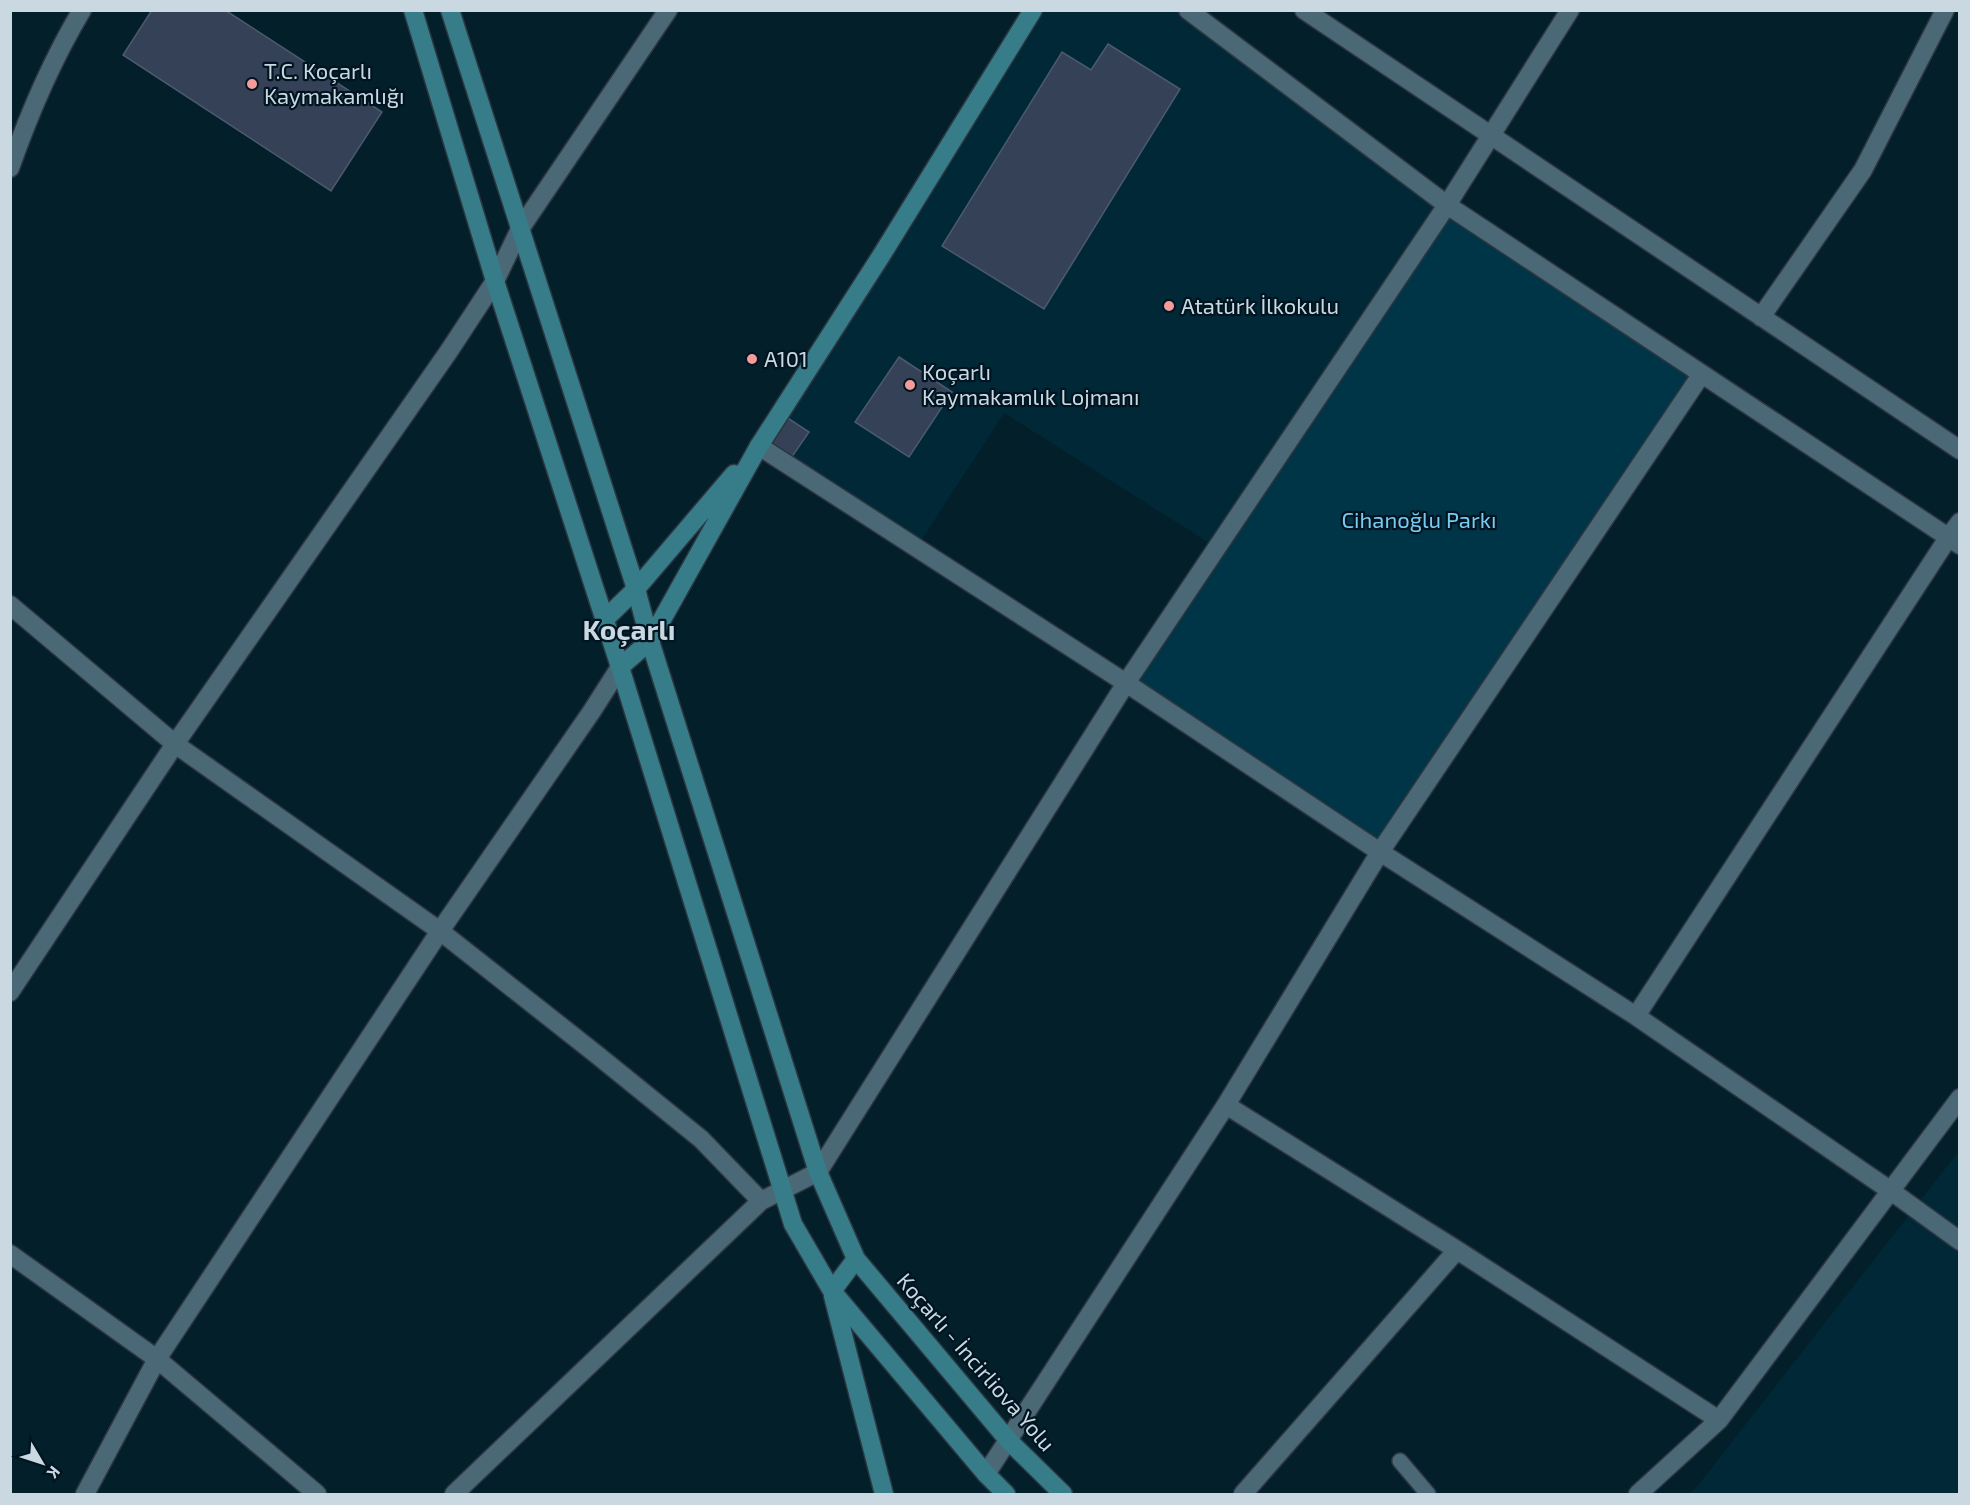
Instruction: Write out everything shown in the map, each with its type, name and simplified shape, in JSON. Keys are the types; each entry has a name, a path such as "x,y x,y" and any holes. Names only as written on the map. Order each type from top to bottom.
{"main road":[{"path":"413,10 495,281 605,619 793,1224 832,1291 1006,1494"},
{"name":"Koçarlı - İncirliova Yolu","path":"450,10 636,589 650,641 818,1172 856,1259 1009,1441 1063,1494"},
{"path":"620,667 650,641 759,446 887,246 1033,10"},
{"path":"605,619 636,589 759,446"},
{"path":"832,1291 856,1259"},
{"path":"832,1291 884,1494"}],"street":[{"path":"10,168 59,48 82,10"},
{"path":"10,992 175,744 449,351 495,281 520,229 668,10"},
{"path":"1188,10 1447,205 1954,542"},
{"path":"1304,10 1959,450"},
{"path":"454,1494 760,1201 818,1172 1126,683 1447,205 1570,10"},
{"path":"1761,317 1863,170 1945,10"},
{"path":"987,1474 1226,1105 1380,852 1701,375"},
{"path":"759,446 1126,683 1380,852 1636,1016 1891,1191 1959,1241"},
{"path":"1636,1016 1954,542 1959,522"},
{"path":"10,605 175,744 440,931 701,1139 760,1201"},
{"path":"85,1494 157,1359 440,931 620,667"},
{"path":"1638,1494 1719,1420 1959,1098"},
{"path":"1226,1105 1457,1250 1719,1420"},
{"path":"1243,1494 1457,1250"},
{"path":"10,1254 157,1359 317,1494"}],"lane":[{"path":"1400,1461 1428,1494"}],"shaded area":[{"name":"Atatürk İlkokulu","path":"1033,11 1188,11 1447,205 1217,548 1004,413 917,547 759,446"},
{"path":"1959,1151 1959,1494 1688,1494 1695,1489"}],"green space":[{"name":"Cihanoğlu Parkı","path":"1447,205 1701,375 1380,852 1126,683"}],"building":[{"name":"T.C. Koçarlı Kaymakamlığı","path":"152,10 225,10 382,112 331,191 123,55"},
{"path":"1108,44 1180,89 1044,309 942,246 1062,52 1091,70"},
{"name":"Koçarlı Kaymakamlık Lojmanı","path":"899,357 952,392 909,457 855,422"},
{"path":"780,413 809,432 787,464 759,446"}],"place":[{"name":"T.C. Koçarlı Kaymakamlığı","path":"252,84"},
{"name":"Atatürk İlkokulu","path":"1169,306"},
{"name":"A101","path":"752,359"},
{"name":"Koçarlı Kaymakamlık Lojmanı","path":"910,385"}],"district":[{"name":"Koçarlı","path":"629,630"}]}
